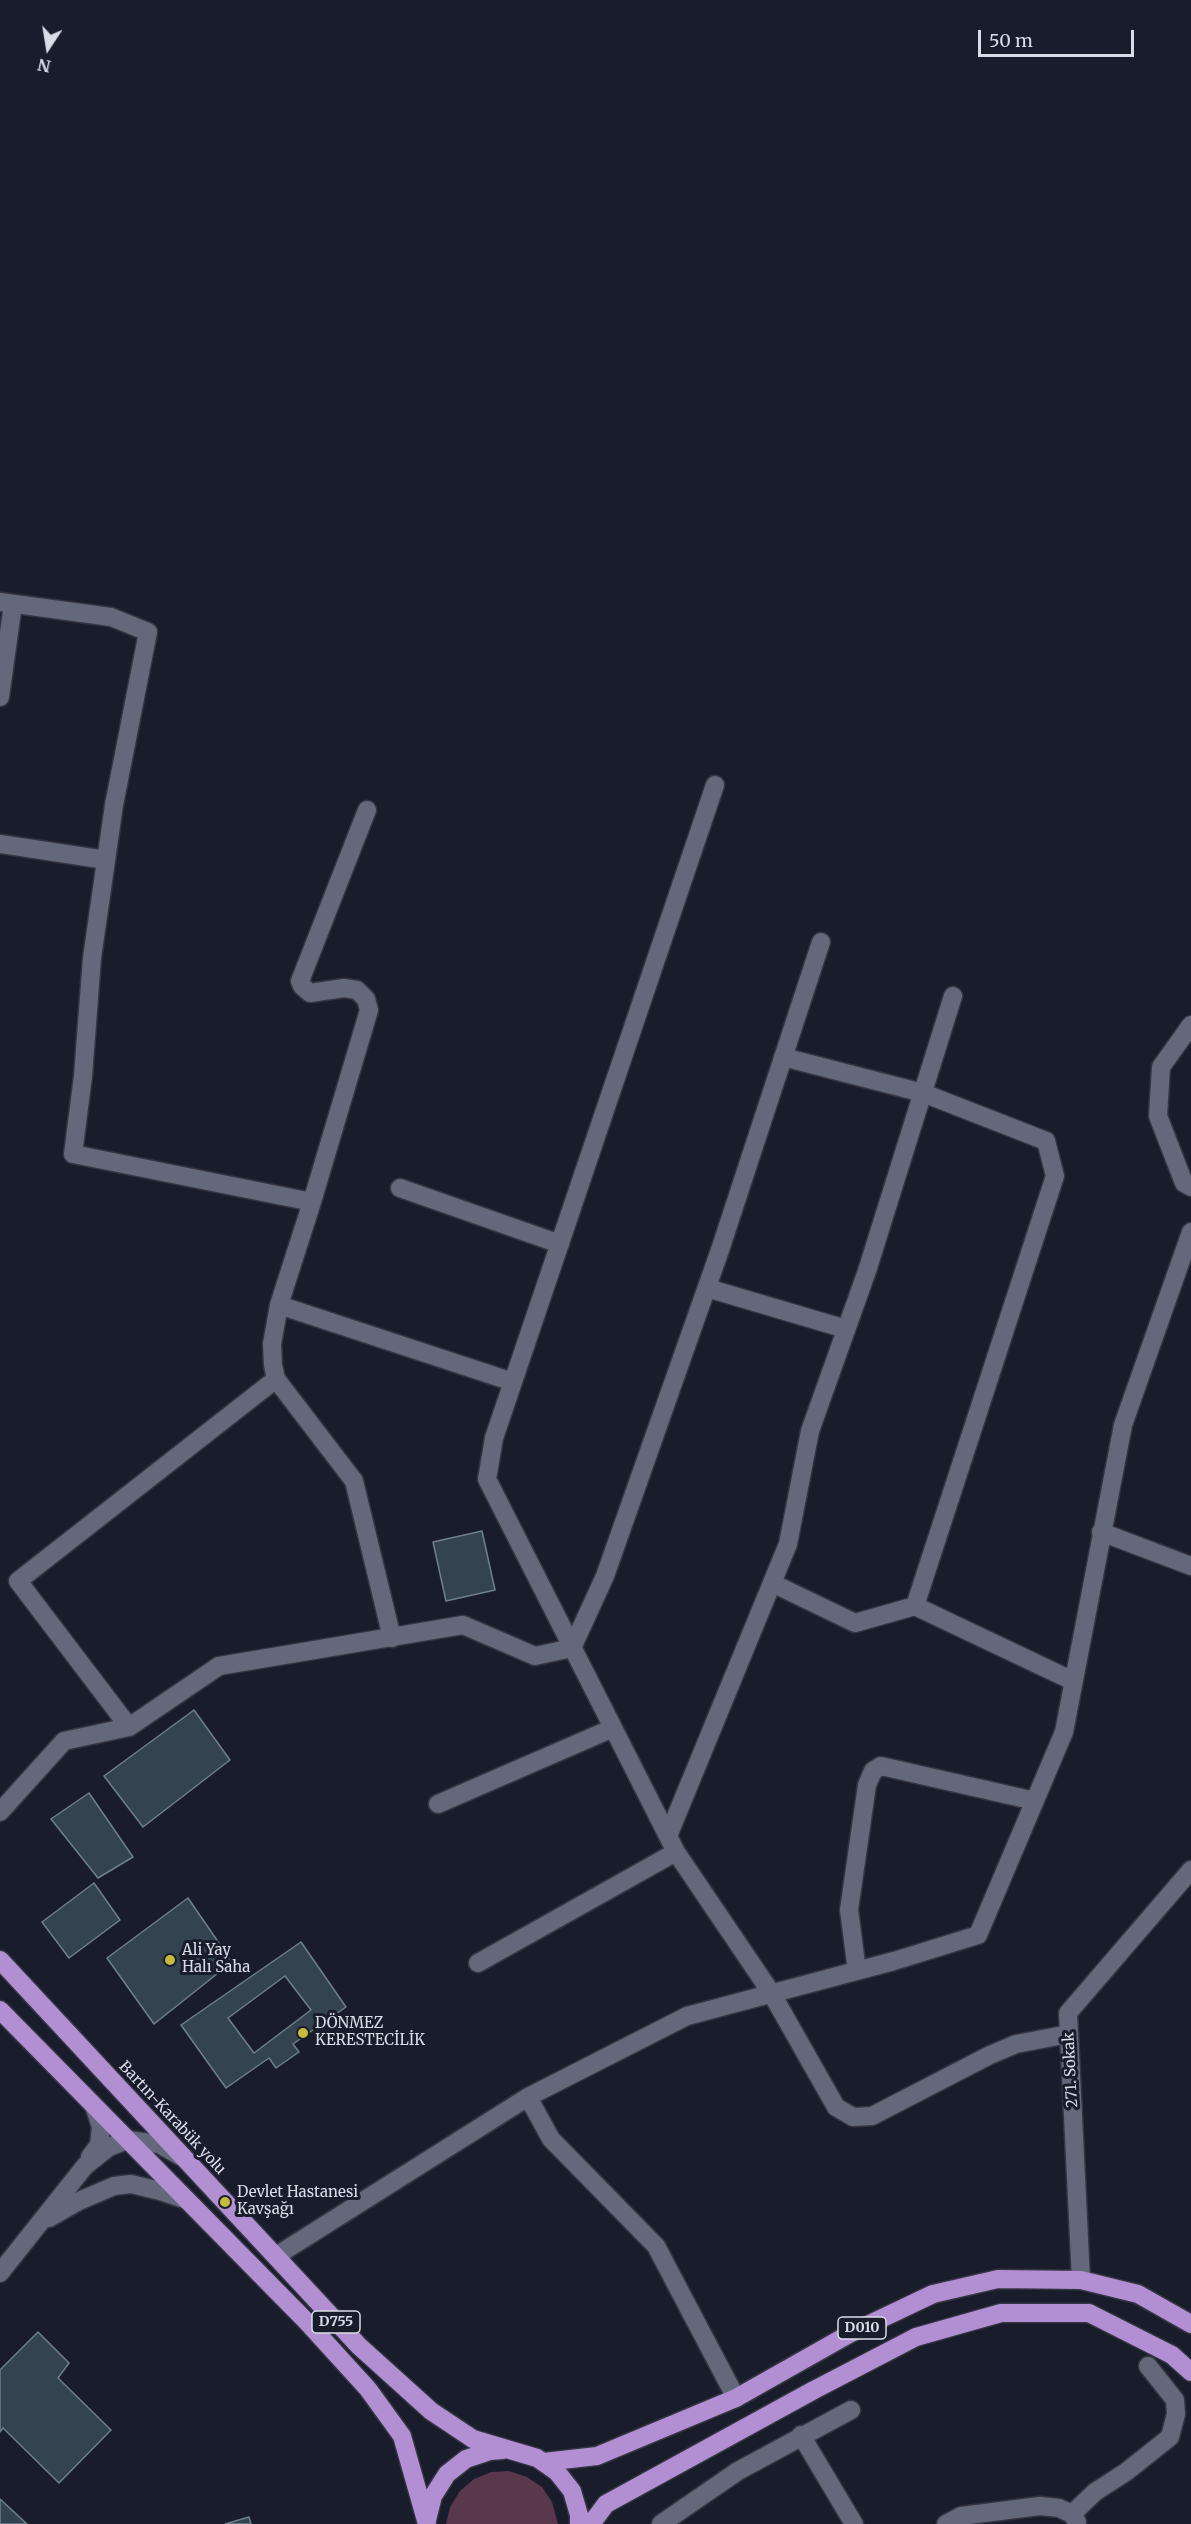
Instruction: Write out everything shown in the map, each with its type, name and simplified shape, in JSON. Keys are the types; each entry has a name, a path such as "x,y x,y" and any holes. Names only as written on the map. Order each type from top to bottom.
{"highway":[{"name":"Bartın-Karabük yolu","path":"0,1960 359,2346 431,2411 473,2439 537,2458 557,2472 572,2491 579,2515 579,2524"},
{"name":"Bartın-Karabük yolu","path":"0,2010 307,2322 368,2390 402,2436 427,2522"},
{"name":"D010","path":"544,2462 597,2456 736,2398 851,2333 933,2294 998,2279 1081,2280 1138,2294 1191,2324"},
{"name":"D010","path":"591,2524 606,2504 916,2337 1001,2313 1089,2313 1172,2355 1191,2372"},
{"name":"Bartın-Karabük yolu","path":"427,2522 433,2496 447,2474 466,2459 490,2451 514,2450"}],"street":[{"path":"0,697 7,603 111,617 148,632 114,805 106,860 92,958 83,1076 73,1154 312,1202"},
{"path":"715,785 494,1438 487,1479 672,1844 771,1994 836,2107 853,2117 872,2116 1007,2048 1069,2034"},
{"path":"367,810 300,981 310,993 344,988 357,990 366,999 369,1010 279,1305 272,1344 276,1379 354,1481 392,1638"},
{"path":"0,844 106,860"},
{"path":"572,1648 605,1576 707,1288 821,942"},
{"path":"478,1963 672,1844 788,1544 810,1431 867,1271 953,996"},
{"path":"1191,1025 1161,1067 1158,1116 1184,1182 1191,1187"},
{"path":"783,1057 923,1093 1046,1141 1055,1176 915,1606"},
{"path":"400,1188 560,1244"},
{"path":"276,2256 528,2097 687,2016 857,1971 978,1935 1064,1731 1123,1425 1187,1258 1191,1232"},
{"path":"707,1288 846,1329"},
{"path":"279,1305 513,1382"},
{"path":"129,1727 18,1581 276,1379"},
{"path":"1101,1533 1191,1566"},
{"path":"772,1583 855,1623 915,1606 1073,1681"},
{"path":"0,1812 64,1741 129,1727 219,1666 463,1625 535,1656 572,1648"},
{"path":"438,1804 613,1728"},
{"path":"857,1971 849,1910 867,1785 873,1771 881,1766 1035,1801"},
{"name":"271. Sokak","path":"1081,2280 1068,2013 1191,1870"},
{"path":"528,2097 551,2139 656,2246 736,2398"},
{"path":"0,2273 99,2145 101,2127 94,2106"},
{"path":"85,2166 109,2147 127,2140 159,2144 184,2158"},
{"path":"38,2226 71,2205 114,2186 131,2184 160,2190 187,2200"},
{"path":"946,2524 961,2516 1040,2506 1059,2508 1075,2519 1095,2492 1126,2472 1170,2437 1176,2414 1175,2400 1148,2366"},
{"path":"661,2524 738,2471 851,2410"},
{"path":"801,2435 854,2524"}],"shaded area":[{"path":"509,2471 527,2477 542,2487 552,2502 558,2524 446,2524 450,2507 460,2491 474,2479 491,2472"}],"building":[{"path":"482,1531 495,1590 446,1601 433,1542"},
{"path":"194,1710 230,1760 143,1827 104,1776"},
{"path":"89,1793 133,1857 98,1878 51,1819"},
{"path":"94,1883 120,1920 69,1958 42,1922"},
{"name":"Ali Yay Halı Saha","path":"188,1898 232,1962 154,2024 107,1958"},
{"path":"301,1942 346,2007 293,2044 299,2052 276,2068 269,2058 226,2088 181,2025","holes":["285,1976 311,2010 254,2053 228,2018"]},
{"path":"38,2332 69,2363 58,2378 111,2430 59,2483 3,2428 0,2432 0,2370"},
{"path":"0,2499 27,2524 0,2524"},
{"path":"249,2517 251,2524 225,2524"}],"place":[{"name":"Ali Yay Halı Saha","path":"170,1960"},
{"name":"DÖNMEZ KERESTECİLİK","path":"303,2033"},
{"name":"Devlet Hastanesi Kavşağı","path":"225,2202"}]}
